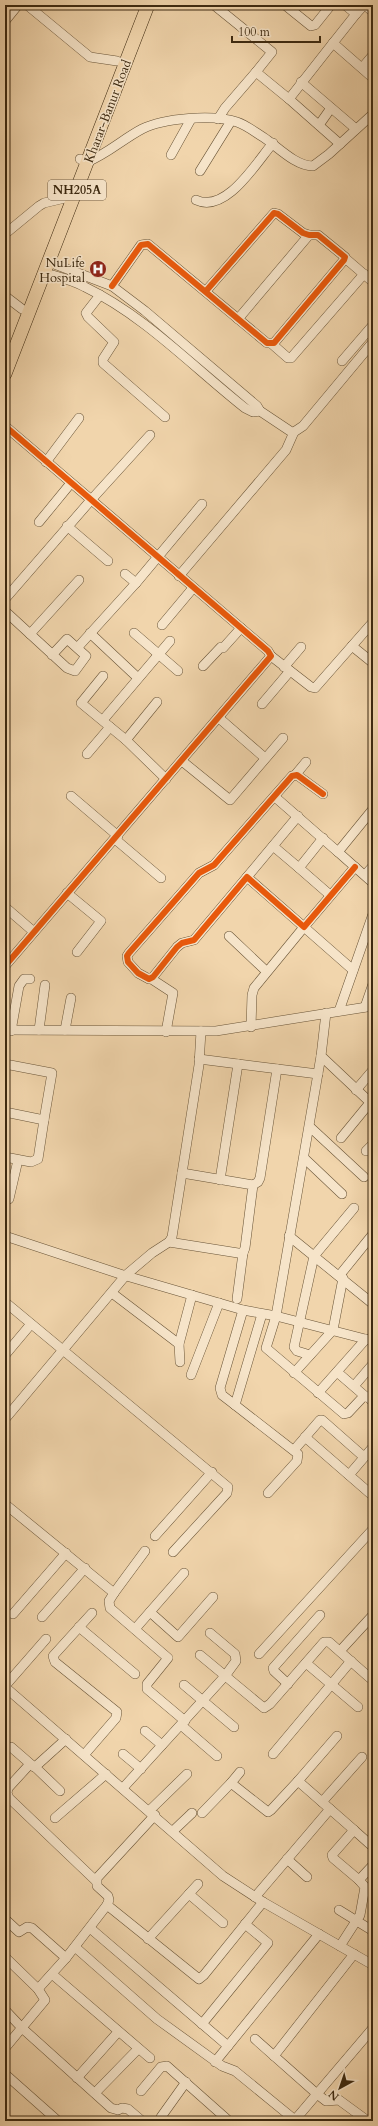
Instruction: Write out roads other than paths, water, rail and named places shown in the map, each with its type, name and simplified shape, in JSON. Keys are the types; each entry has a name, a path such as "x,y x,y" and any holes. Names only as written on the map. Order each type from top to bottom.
{"highway":[{"name":"NH205A","path":"6,349 22,309 48,259 64,198 84,160 117,61 139,5"},
{"name":"Kharar-Banur Road","path":"5,374 84,160 148,5"}],"street":[{"path":"5,21 18,5"},
{"path":"27,5 90,57 117,61"},
{"path":"214,5 272,52 227,105 218,119"},
{"path":"285,5 311,26 315,25 331,5"},
{"path":"345,5 356,14"},
{"path":"289,99 301,82 364,5 373,12"},
{"path":"333,43 373,78"},
{"path":"362,68 373,56"},
{"path":"256,72 340,144"},
{"path":"301,82 356,129"},
{"path":"319,125 331,108"},
{"path":"84,160 154,124 191,119 218,119 231,120 245,126 273,143 299,162 310,166 316,164 356,129 371,120"},
{"path":"171,155 191,119"},
{"path":"200,171 231,120"},
{"path":"196,200 211,204 228,196 273,143"},
{"path":"5,234 39,206 44,203 64,198"},
{"path":"206,291 274,213 278,214 302,233 318,235 373,282"},
{"path":"238,319 309,235"},
{"path":"112,286 141,245 144,243 152,246 267,343 272,344 288,358 291,358 364,274"},
{"path":"272,344 345,258"},
{"path":"48,259 112,286 145,311 257,406 260,411 287,430 294,432"},
{"path":"48,259 71,280 100,295 137,320 245,408 253,412 260,411"},
{"path":"100,295 86,313 88,317 114,342 103,359 103,363 165,417"},
{"path":"5,296 22,309"},
{"path":"342,361 373,325"},
{"path":"179,576 286,450 294,432 303,426 373,342"},
{"path":"46,462 79,418"},
{"path":"5,426 268,651 271,656 311,687 315,688 371,627"},
{"path":"5,600 90,500 150,435"},
{"path":"39,522 71,483"},
{"path":"78,647 136,583 202,504"},
{"path":"68,526 108,561"},
{"path":"125,574 136,583"},
{"path":"30,634 79,580"},
{"path":"162,625 193,588"},
{"path":"5,611 52,655 74,672 86,656 78,647 67,639 52,655"},
{"path":"203,666 221,647 223,648 240,628"},
{"path":"134,632 178,671"},
{"path":"90,633 138,678"},
{"path":"87,754 138,678 170,641"},
{"path":"352,646 373,663"},
{"path":"262,704 301,647"},
{"path":"6,965 271,656"},
{"path":"103,676 82,703 126,740 166,779"},
{"path":"126,740 157,702"},
{"path":"219,718 265,758"},
{"path":"182,761 230,800 283,738"},
{"path":"166,1032 173,993 133,969 128,962 127,956 199,873 214,865 306,762"},
{"path":"296,774 323,794"},
{"path":"71,796 161,878"},
{"path":"275,797 373,883"},
{"path":"338,852 373,809"},
{"path":"150,978 177,947 182,943 194,940 298,816"},
{"path":"299,868 323,838"},
{"path":"273,846 330,895"},
{"path":"365,875 373,866"},
{"path":"251,1027 253,992 266,971 355,867"},
{"path":"247,877 353,970"},
{"path":"67,893 101,921 77,952"},
{"path":"5,907 34,932"},
{"path":"339,1011 373,914"},
{"path":"229,936 266,971"},
{"path":"30,979 24,980 19,986 7,1031 226,1031 369,1007 373,984"},
{"path":"39,1030 45,985"},
{"path":"65,1030 71,998"},
{"path":"326,1013 310,1128 289,1236 276,1316 266,1350 346,1414 362,1398 370,1400"},
{"path":"5,1419 126,1275 152,1253 169,1242 174,1232 199,1059 201,1031"},
{"path":"321,1056 356,1090 372,1102 341,1138"},
{"path":"199,1059 318,1074"},
{"path":"5,1064 52,1073 38,1159 31,1162 5,1157"},
{"path":"220,1180 238,1064"},
{"path":"182,1173 253,1184 258,1182 260,1178 277,1069"},
{"path":"356,1090 373,1070"},
{"path":"5,1112 44,1120"},
{"path":"310,1128 364,1177"},
{"path":"366,1151 373,1144"},
{"path":"304,1158 342,1194"},
{"path":"5,1201 8,1199 18,1160"},
{"path":"237,1299 253,1184"},
{"path":"310,1355 294,1349 314,1256 354,1208"},
{"path":"294,1373 333,1330 341,1277 373,1234"},
{"path":"5,1236 126,1275 243,1310 276,1316 370,1340"},
{"path":"289,1236 373,1304"},
{"path":"169,1242 243,1253"},
{"path":"112,1293 179,1344"},
{"path":"180,1362 179,1344 192,1295"},
{"path":"5,1302 212,1472 228,1487 228,1491 173,1552"},
{"path":"191,1375 219,1303"},
{"path":"243,1310 220,1388 222,1395 298,1454 297,1461 268,1492"},
{"path":"234,1405 262,1314"},
{"path":"5,1355 31,1324"},
{"path":"318,1393 370,1340"},
{"path":"354,1386 373,1364"},
{"path":"337,1372 370,1400"},
{"path":"294,1450 320,1420 322,1420 364,1457"},
{"path":"305,1437 373,1496"},
{"path":"349,1475 373,1446"},
{"path":"155,1536 212,1472"},
{"path":"5,1504 114,1592"},
{"path":"259,1654 373,1529"},
{"path":"145,1551 114,1592 109,1601 110,1608 168,1658 148,1684 147,1689 217,1756"},
{"path":"13,1614 66,1553"},
{"path":"42,1617 85,1568"},
{"path":"135,1629 184,1573"},
{"path":"150,1612 178,1637 213,1597"},
{"path":"84,1755 118,1715 115,1710 53,1659 53,1656 92,1613"},
{"path":"288,1684 273,1668 320,1615"},
{"path":"340,1651 373,1615"},
{"path":"79,1627 135,1674"},
{"path":"123,1788 225,1676 237,1658 236,1654 210,1633"},
{"path":"46,1639 5,1688 173,1831 223,1876 259,1899 373,1965"},
{"path":"200,1655 264,1708 288,1684 324,1642 329,1642 370,1678"},
{"path":"273,1754 351,1661"},
{"path":"306,1664 358,1707"},
{"path":"184,1685 234,1726"},
{"path":"145,1731 162,1745"},
{"path":"231,1783 268,1812 272,1810 337,1736"},
{"path":"38,1989 75,1947 107,1905 109,1900 108,1896 97,1886 96,1881 9,1798 7,1793 8,1788 66,1740"},
{"path":"5,1750 10,1747 60,1791"},
{"path":"123,1754 141,1769"},
{"path":"322,1802 362,1757"},
{"path":"202,1813 240,1772"},
{"path":"54,1818 106,1774"},
{"path":"96,1881 152,1813 187,1774"},
{"path":"298,1781 373,1848"},
{"path":"107,1905 199,1978 204,1975 245,1924 259,1899 287,1859 330,1809"},
{"path":"173,1831 192,1814"},
{"path":"340,1946 357,1922 366,1892 366,1887 360,1880 332,1856 354,1830"},
{"path":"287,1859 307,1876"},
{"path":"360,1880 373,1865"},
{"path":"148,1939 198,1884"},
{"path":"189,1894 223,1923"},
{"path":"339,1910 373,1931"},
{"path":"5,1919 19,1932 27,1927 32,1928 66,1958"},
{"path":"202,2024 268,1943 245,1924"},
{"path":"90,1928 228,2046"},
{"path":"215,2062 319,1934"},
{"path":"75,1947 157,2019 215,2062 234,2071 295,2121 373,2028"},
{"path":"274,2056 354,1954"},
{"path":"5,1957 38,1989 45,1998 45,2002 5,2048"},
{"path":"52,1974 150,2058"},
{"path":"5,2010 22,2028 114,2110 122,2108 128,2109 142,2121"},
{"path":"77,2078 118,2032"},
{"path":"255,2039 326,2101 339,2100 365,2119 373,2121"},
{"path":"95,2093 138,2049"},
{"path":"141,2091 164,2065 186,2082 229,2121"},
{"path":"5,2074 58,2121"},
{"path":"161,2117 186,2082"}],"place":[{"name":"NuLife Hospital","path":"98,269"}]}
